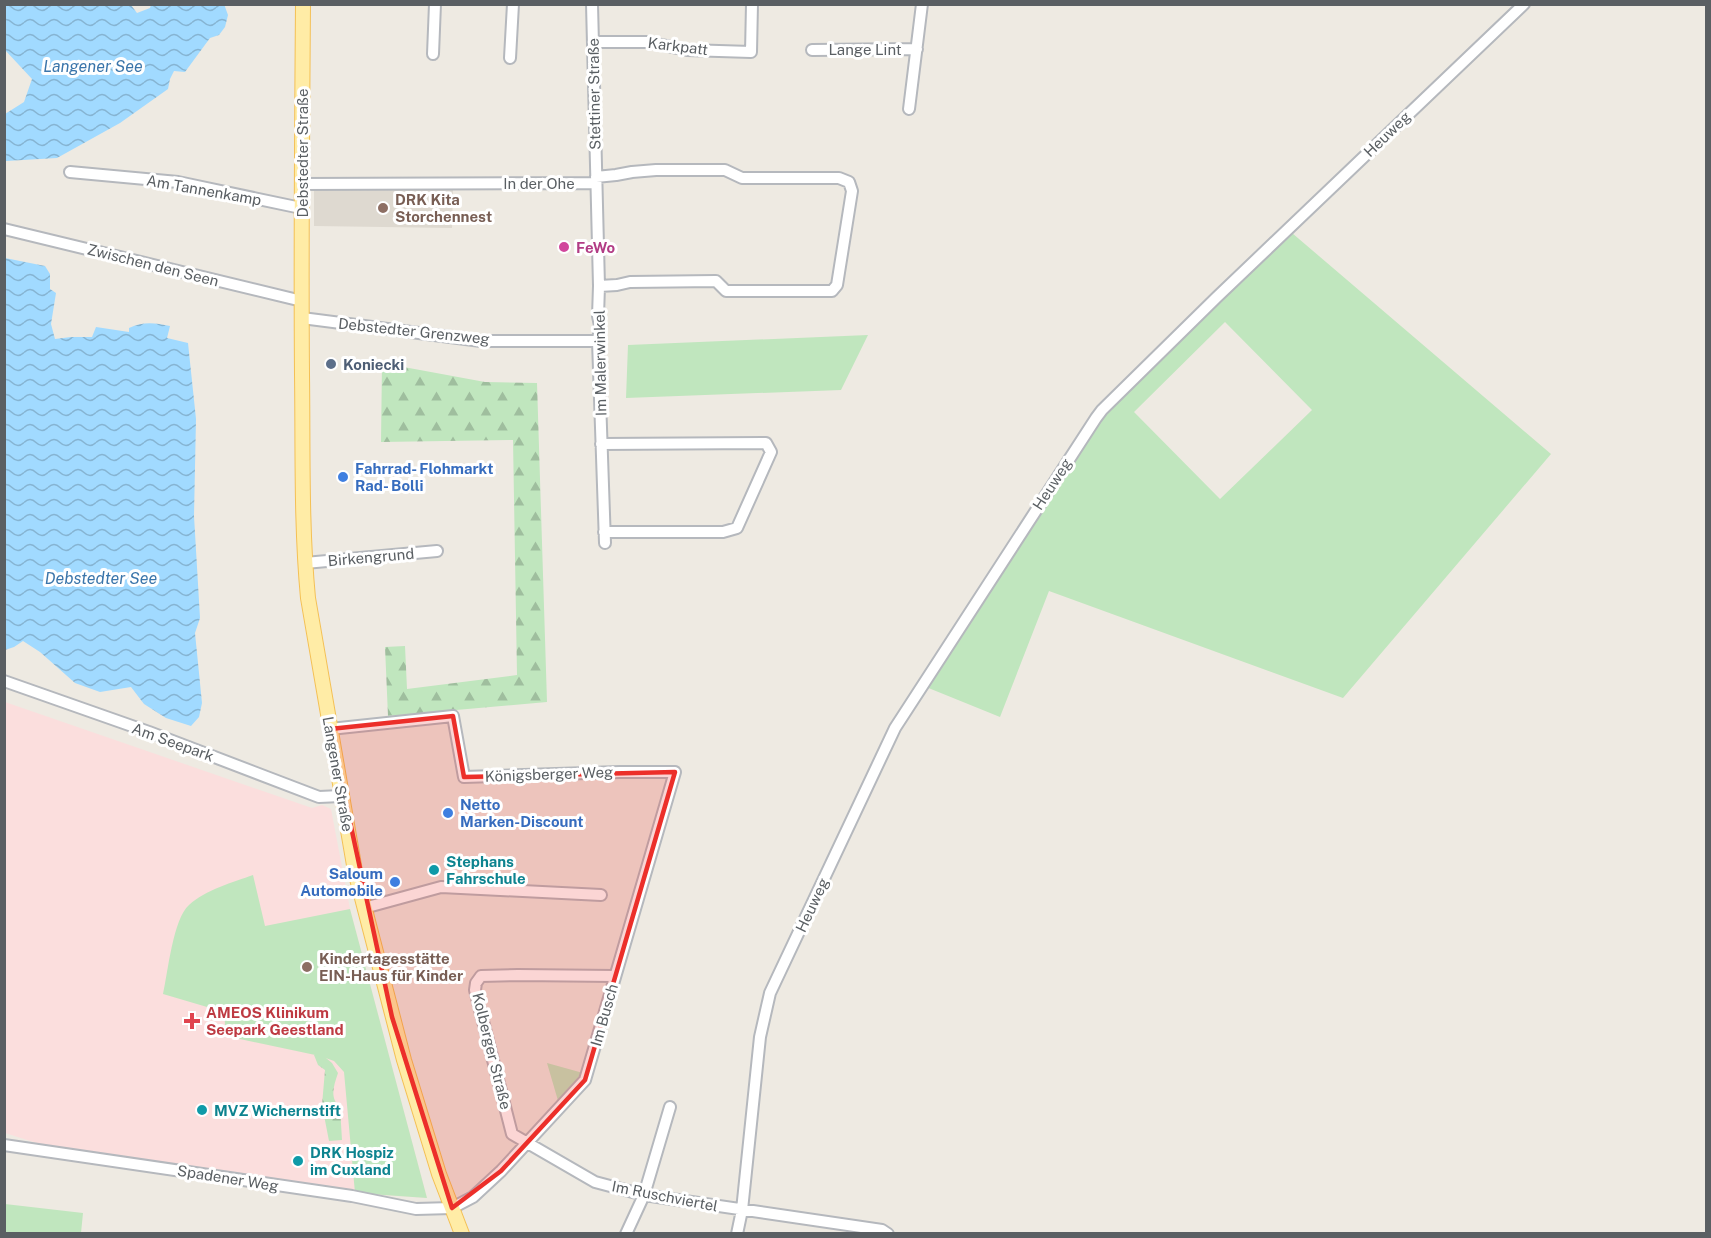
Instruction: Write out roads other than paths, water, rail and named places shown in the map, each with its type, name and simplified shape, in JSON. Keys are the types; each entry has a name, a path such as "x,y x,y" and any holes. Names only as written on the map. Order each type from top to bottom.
{"main road":[{"name":"Debstedter Straße","path":"302,301 303,4"},
{"name":"Langener Straße","path":"302,301 305,563 312,627 341,796 355,871 404,1060 439,1174 462,1233"}],"street":[{"path":"434,54 435,4"},
{"path":"510,58 513,4"},
{"name":"Stettiner Straße","path":"592,4 596,180"},
{"name":"Karkpatt","path":"593,42 647,42 687,50 751,52 752,4"},
{"path":"909,110 922,4"},
{"name":"Heuweg","path":"737,1233 742,1210 760,1037 770,993 895,728 1102,410 1524,4"},
{"name":"Lange Lint","path":"812,50 917,49"},
{"name":"In der Ohe","path":"301,184 596,180 648,171 725,170 742,178 840,178 849,182 852,191 837,285 832,291 726,291 716,281 630,282 599,286"},
{"name":"Am Tannenkamp","path":"70,172 178,182 301,208"},
{"name":"Im Malerwinkel","path":"596,180 604,543"},
{"name":"Zwischen den Seen","path":"4,229 302,301"},
{"name":"Debstedter Grenzweg","path":"302,318 481,341 598,341"},
{"path":"601,444 766,443 771,452 737,528 723,532 604,532"},
{"name":"Birkengrund","path":"305,563 437,551"},
{"name":"Am Seepark","path":"4,681 148,732 319,797 341,796"},
{"name":"Königsberger Weg","path":"330,729 453,716 464,777 675,772"},
{"name":"Im Busch","path":"452,1208 472,1197 501,1171 585,1080 675,772"},
{"path":"364,908 441,887 601,895"},
{"name":"Kolberger Straße","path":"528,1143 512,1134 475,990 476,983 481,976 615,976"},
{"path":"626,1233 644,1195 670,1107"},
{"name":"Im Ruschviertel","path":"528,1143 595,1182 644,1195 882,1230 888,1233"},
{"name":"Spadener Weg","path":"4,1145 352,1196 416,1209 452,1208"}],"water":[{"name":"Langener See","path":"5,4 131,5 137,13 150,8 151,5 224,4 228,15 225,27 219,35 210,38 185,72 174,71 168,89 120,123 57,158 4,161 5,114 24,102 32,79 5,50"},
{"name":"Debstedter See","path":"5,258 45,266 50,274 50,289 56,293 51,324 55,339 92,337 96,327 129,332 129,328 150,323 170,326 167,338 188,343 196,419 194,516 200,618 195,633 202,703 199,717 191,726 166,718 144,704 131,687 100,692 75,683 40,652 23,641 5,650"}],"place":[{"name":"DRK Kita Storchennest","path":"383,208"},
{"name":"FeWo","path":"564,247"},
{"name":"Koniecki","path":"331,364"},
{"name":"Fahrrad- Flohmarkt Rad- Bolli","path":"343,477"},
{"name":"Netto Marken-Discount","path":"448,813"},
{"name":"Stephans Fahrschule","path":"434,870"},
{"name":"Saloum Automobile","path":"395,882"},
{"name":"Kindertagesstätte EIN-Haus für Kinder","path":"307,967"},
{"name":"AMEOS Klinikum Seepark Geestland","path":"192,1021"},
{"name":"MVZ Wichernstift","path":"202,1110"},
{"name":"DRK Hospiz im Cuxland","path":"298,1161"}]}
